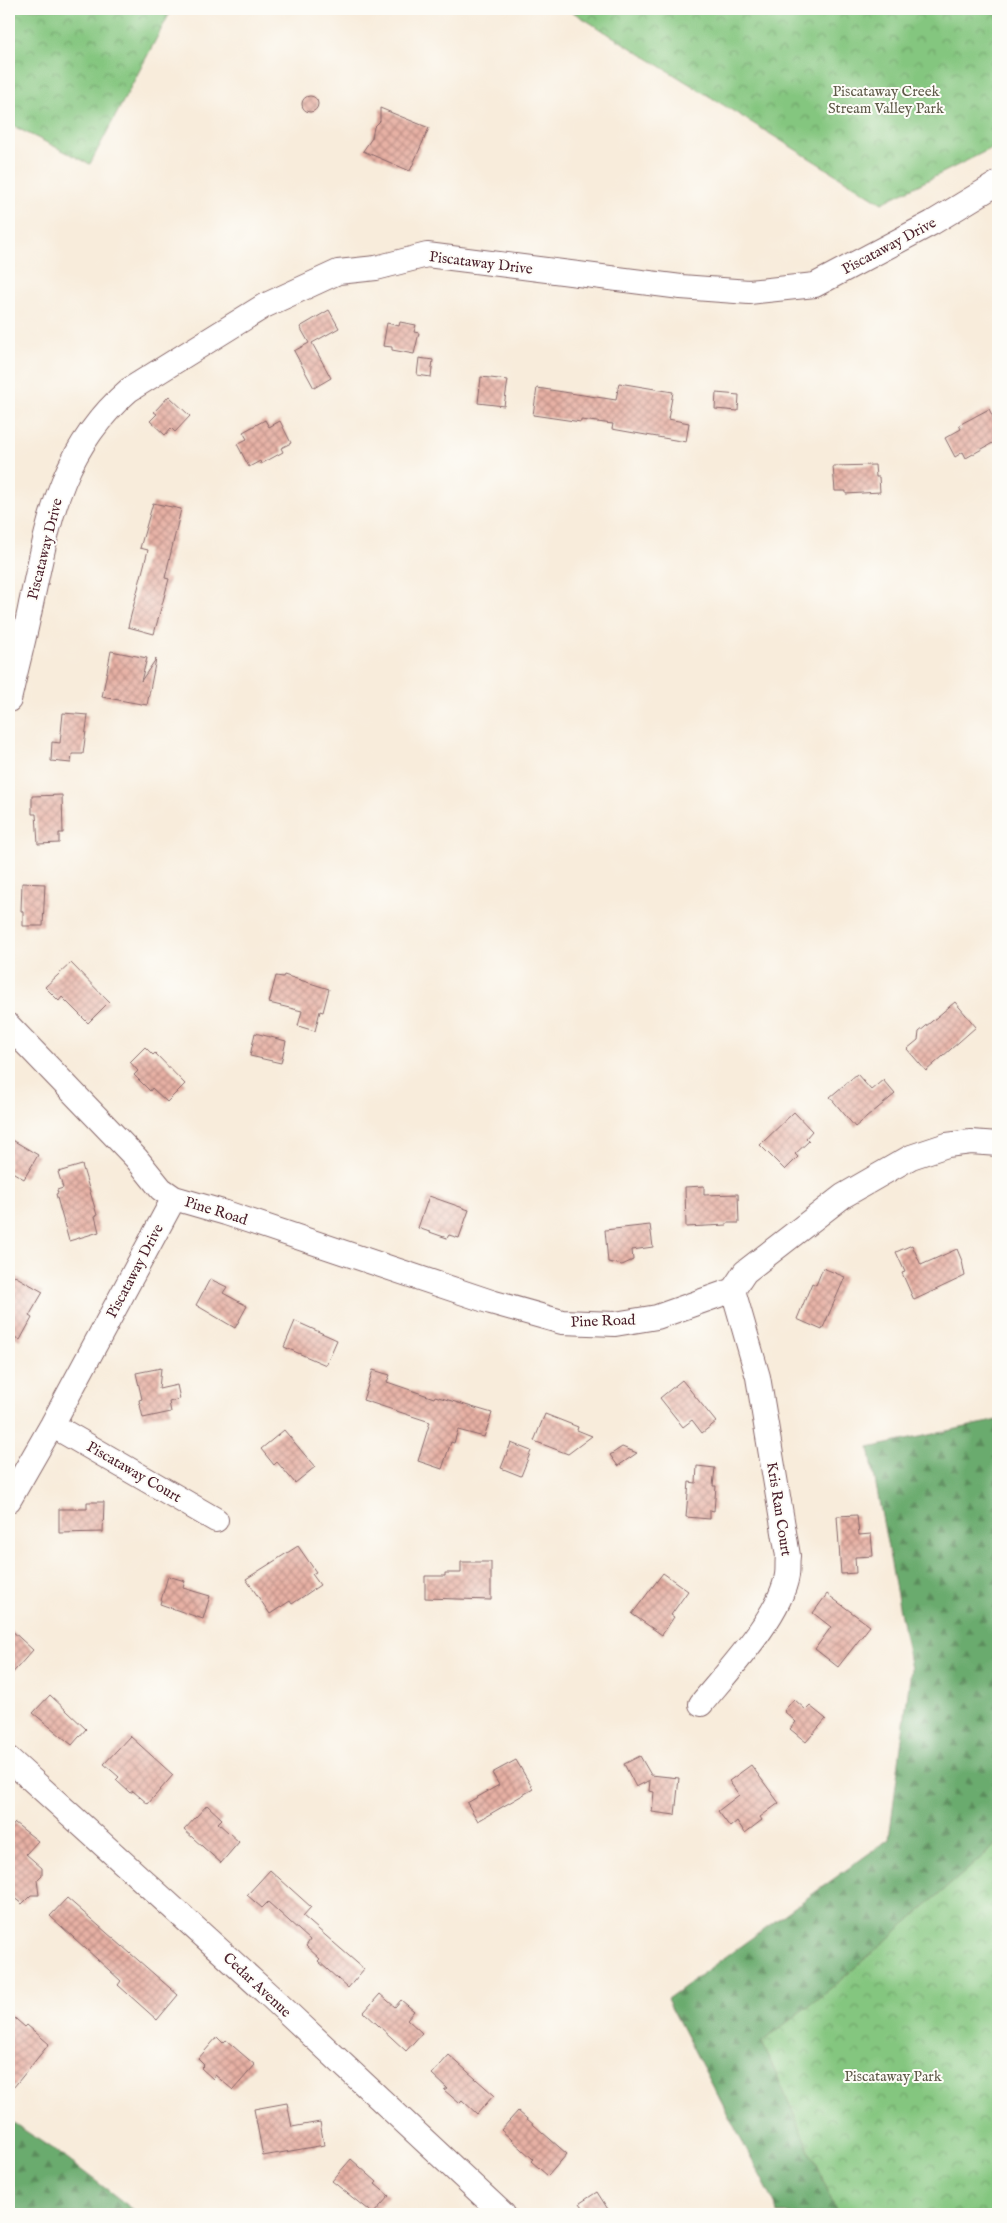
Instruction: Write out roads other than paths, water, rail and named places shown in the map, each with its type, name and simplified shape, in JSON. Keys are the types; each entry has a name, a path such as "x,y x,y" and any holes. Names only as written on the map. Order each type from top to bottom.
{"street":[{"name":"Piscataway Drive","path":"9,700 49,520 62,483 86,436 113,404 128,390 264,306 338,272 376,268 427,255 691,288 749,292 815,285 932,223 998,183"},
{"path":"9,1026 136,1158 162,1189 174,1198"},
{"path":"733,1290 745,1272 843,1196 888,1170 912,1157 947,1145 972,1142 998,1144"},
{"name":"Piscataway Drive","path":"9,1500 52,1425 174,1198"},
{"name":"Pine Road","path":"174,1198 226,1213 359,1259 562,1322 615,1324 657,1317 733,1290"},
{"name":"Kris Ran Court","path":"701,1704 769,1618 780,1597 787,1576 788,1556 758,1377 733,1290"},
{"name":"Piscataway Court","path":"52,1425 216,1520"},
{"name":"Cedar Avenue","path":"9,1759 271,1997 502,2214"}],"park label":[{"name":"Piscataway Creek Stream Valley Park","path":"886,100"},
{"name":"Piscataway Park","path":"893,2076"}]}
